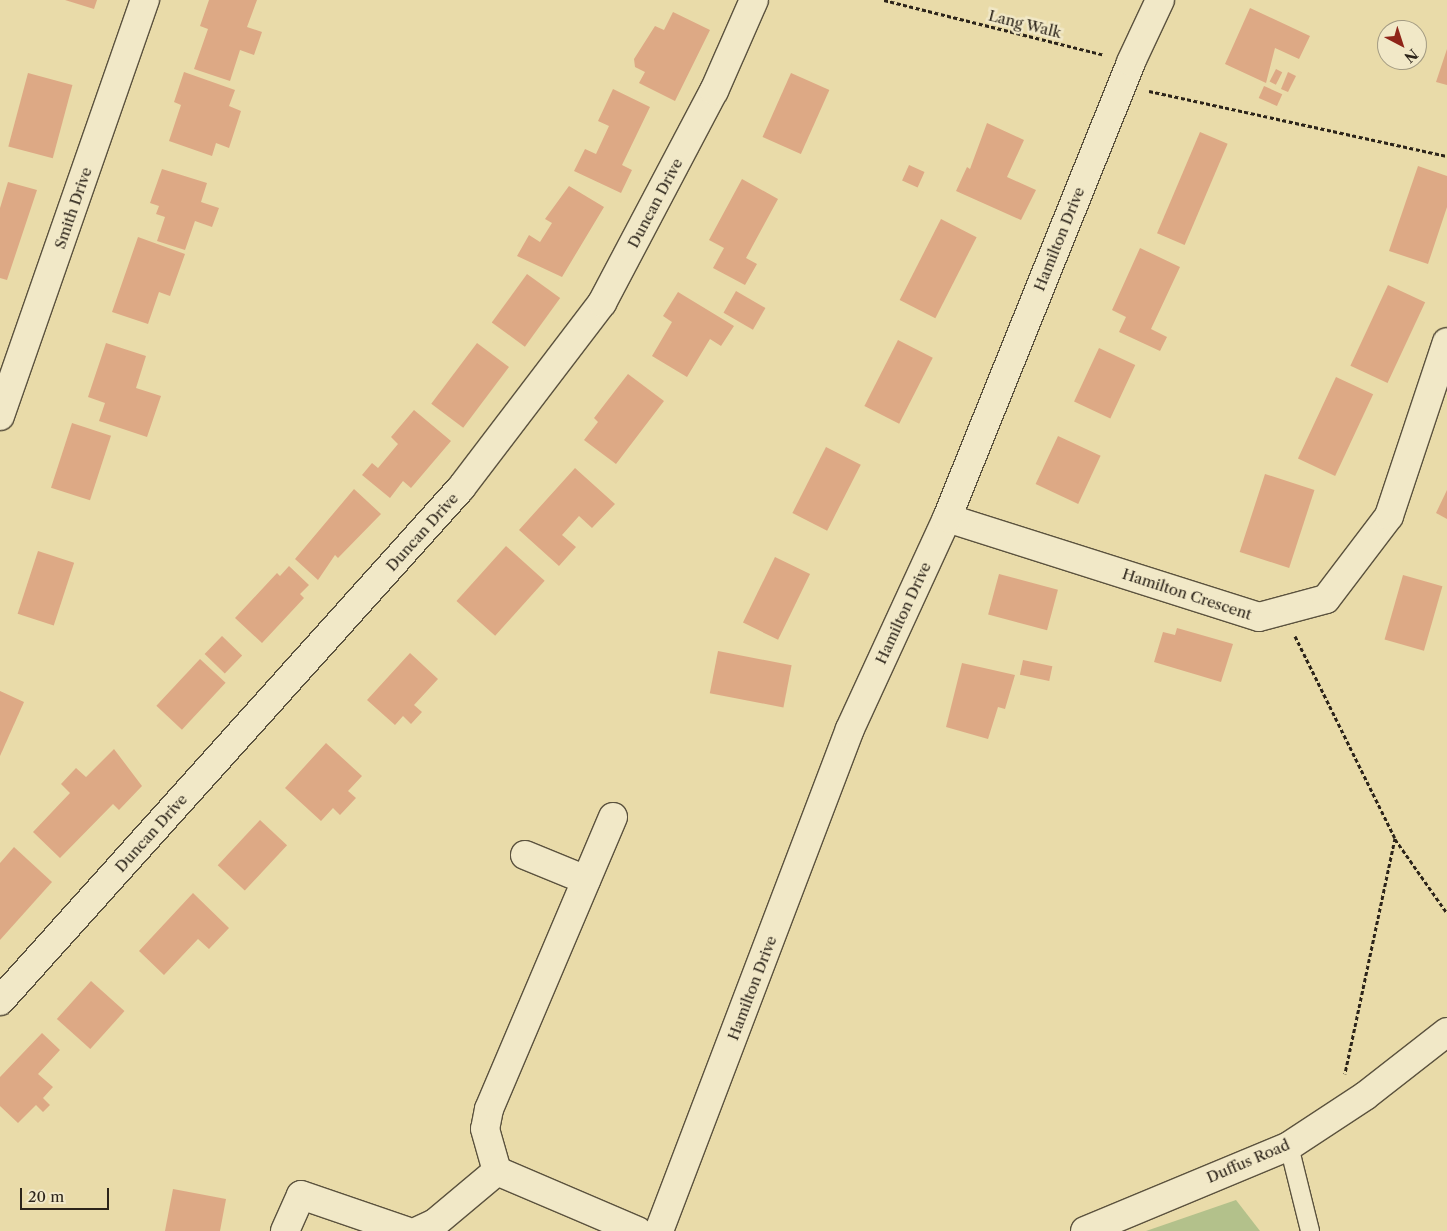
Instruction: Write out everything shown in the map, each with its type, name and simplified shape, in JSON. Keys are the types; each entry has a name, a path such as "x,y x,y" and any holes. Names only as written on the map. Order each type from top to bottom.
{"street":[{"name":"Smith Drive","path":"0,416 145,0"},
{"name":"Duncan Drive","path":"0,1001 461,488 602,303 714,91 754,0"},
{"name":"Hamilton Drive","path":"659,1231 850,730 947,518 1126,74 1160,0"},
{"name":"Hamilton Crescent","path":"947,518 1259,617 1326,599 1389,516 1447,342"},
{"path":"613,817 489,1109 488,1150 497,1171 638,1231"},
{"path":"525,855 586,880"},
{"name":"Duffus Road","path":"1085,1231 1289,1146 1336,1115 1447,1032"},
{"path":"418,1231 435,1223 497,1171"},
{"path":"285,1231 300,1195 406,1231"}],"lane":[{"path":"1289,1146 1310,1231"}],"path":[{"name":"Lang Walk","path":"884,0 1126,74 1447,156"},
{"path":"1283,611 1395,838 1447,913"},
{"path":"1336,1115 1395,838"}],"green space":[{"path":"1236,1200 1260,1231 1146,1231"}],"building":[{"path":"65,0 97,0 94,9"},
{"path":"209,0 257,0 247,27 262,32 254,55 240,50 230,81 194,69 208,29 200,26"},
{"path":"1250,8 1310,36 1299,59 1275,48 1266,83 1225,64"},
{"path":"673,12 710,30 675,101 639,83 645,72 635,67 634,59 655,26 664,30"},
{"path":"1447,49 1447,85 1436,82"},
{"path":"1276,69 1282,72 1276,85 1270,81"},
{"path":"184,72 235,90 229,106 241,111 229,148 216,143 212,156 169,141 181,105 174,102"},
{"path":"1288,72 1296,76 1288,92 1281,89"},
{"path":"28,73 72,85 53,158 8,146"},
{"path":"791,73 829,90 801,154 763,137"},
{"path":"1264,86 1282,94 1277,106 1259,98"},
{"path":"613,89 650,107 622,165 632,170 621,193 574,171 585,149 596,154 609,126 598,121"},
{"path":"987,123 1024,140 1007,177 1036,190 1021,220 956,191 967,167 970,169"},
{"path":"1200,132 1228,144 1185,245 1157,233"},
{"path":"909,165 925,172 918,187 902,181"},
{"path":"1418,166 1447,176 1447,207 1428,264 1389,251"},
{"path":"162,169 207,183 201,202 219,208 212,227 195,221 185,250 157,241 165,217 156,214 159,206 150,203"},
{"path":"742,179 778,199 746,258 757,264 745,285 713,268 724,248 709,240"},
{"path":"8,182 37,190 7,280 0,278 0,208"},
{"path":"569,186 604,207 562,277 517,256 529,235 540,242 552,223 545,219"},
{"path":"941,219 977,237 935,318 900,300"},
{"path":"138,237 185,254 170,296 159,292 148,324 112,312"},
{"path":"1140,248 1180,267 1151,329 1167,337 1160,351 1119,332 1126,317 1112,310"},
{"path":"527,274 560,298 525,347 492,323"},
{"path":"1388,285 1425,302 1388,383 1350,366"},
{"path":"736,291 765,308 753,330 724,313"},
{"path":"678,292 734,326 721,346 710,339 687,377 652,356 672,322 663,316"},
{"path":"898,340 933,358 899,424 864,406"},
{"path":"106,343 146,356 136,388 161,396 147,437 99,421 105,403 88,397"},
{"path":"477,343 509,367 463,428 431,404"},
{"path":"1099,348 1135,365 1110,418 1074,401"},
{"path":"628,374 664,401 616,464 584,440 598,422 594,418"},
{"path":"1336,377 1373,394 1335,476 1298,459"},
{"path":"414,410 451,441 411,488 403,481 390,498 362,475 372,463 378,468 398,444 391,437"},
{"path":"72,423 111,436 90,500 51,488"},
{"path":"1058,436 1101,456 1078,504 1036,484"},
{"path":"826,447 861,465 827,531 792,513"},
{"path":"575,468 615,504 592,528 579,516 562,535 576,547 559,566 519,530"},
{"path":"1265,474 1314,490 1289,568 1240,552"},
{"path":"354,489 381,514 338,558 335,555 318,580 295,559"},
{"path":"1447,490 1447,519 1436,513"},
{"path":"506,546 545,581 495,636 456,601"},
{"path":"38,551 74,563 54,626 18,614"},
{"path":"775,557 810,574 778,640 743,623"},
{"path":"289,566 309,585 300,594 304,598 262,643 235,618 277,573 280,576"},
{"path":"999,574 1058,590 1047,630 988,615"},
{"path":"1403,575 1442,586 1424,651 1385,639"},
{"path":"1177,628 1233,644 1221,682 1154,662 1163,632 1175,635"},
{"path":"222,636 242,655 225,673 205,654"},
{"path":"718,651 792,665 783,708 710,693"},
{"path":"410,653 438,679 414,705 422,712 411,724 403,716 395,725 367,700"},
{"path":"200,659 226,683 182,730 156,706"},
{"path":"1023,660 1052,666 1049,681 1020,675"},
{"path":"962,663 1015,675 1005,709 998,707 988,739 946,727"},
{"path":"0,691 24,702 0,756"},
{"path":"326,743 362,776 348,791 356,798 340,815 333,808 321,821 285,788"},
{"path":"114,749 142,786 119,810 113,804 60,858 33,832 70,793 61,784 76,768 86,777"},
{"path":"260,820 287,845 245,891 218,865"},
{"path":"14,847 52,882 0,940 0,863"},
{"path":"193,893 229,928 209,949 198,939 164,975 139,951"},
{"path":"91,981 124,1011 90,1049 57,1019"},
{"path":"42,1033 60,1050 38,1074 53,1087 43,1098 50,1105 43,1112 36,1105 18,1123 0,1106 0,1077"},
{"path":"173,1189 226,1199 220,1231 165,1231"}]}
